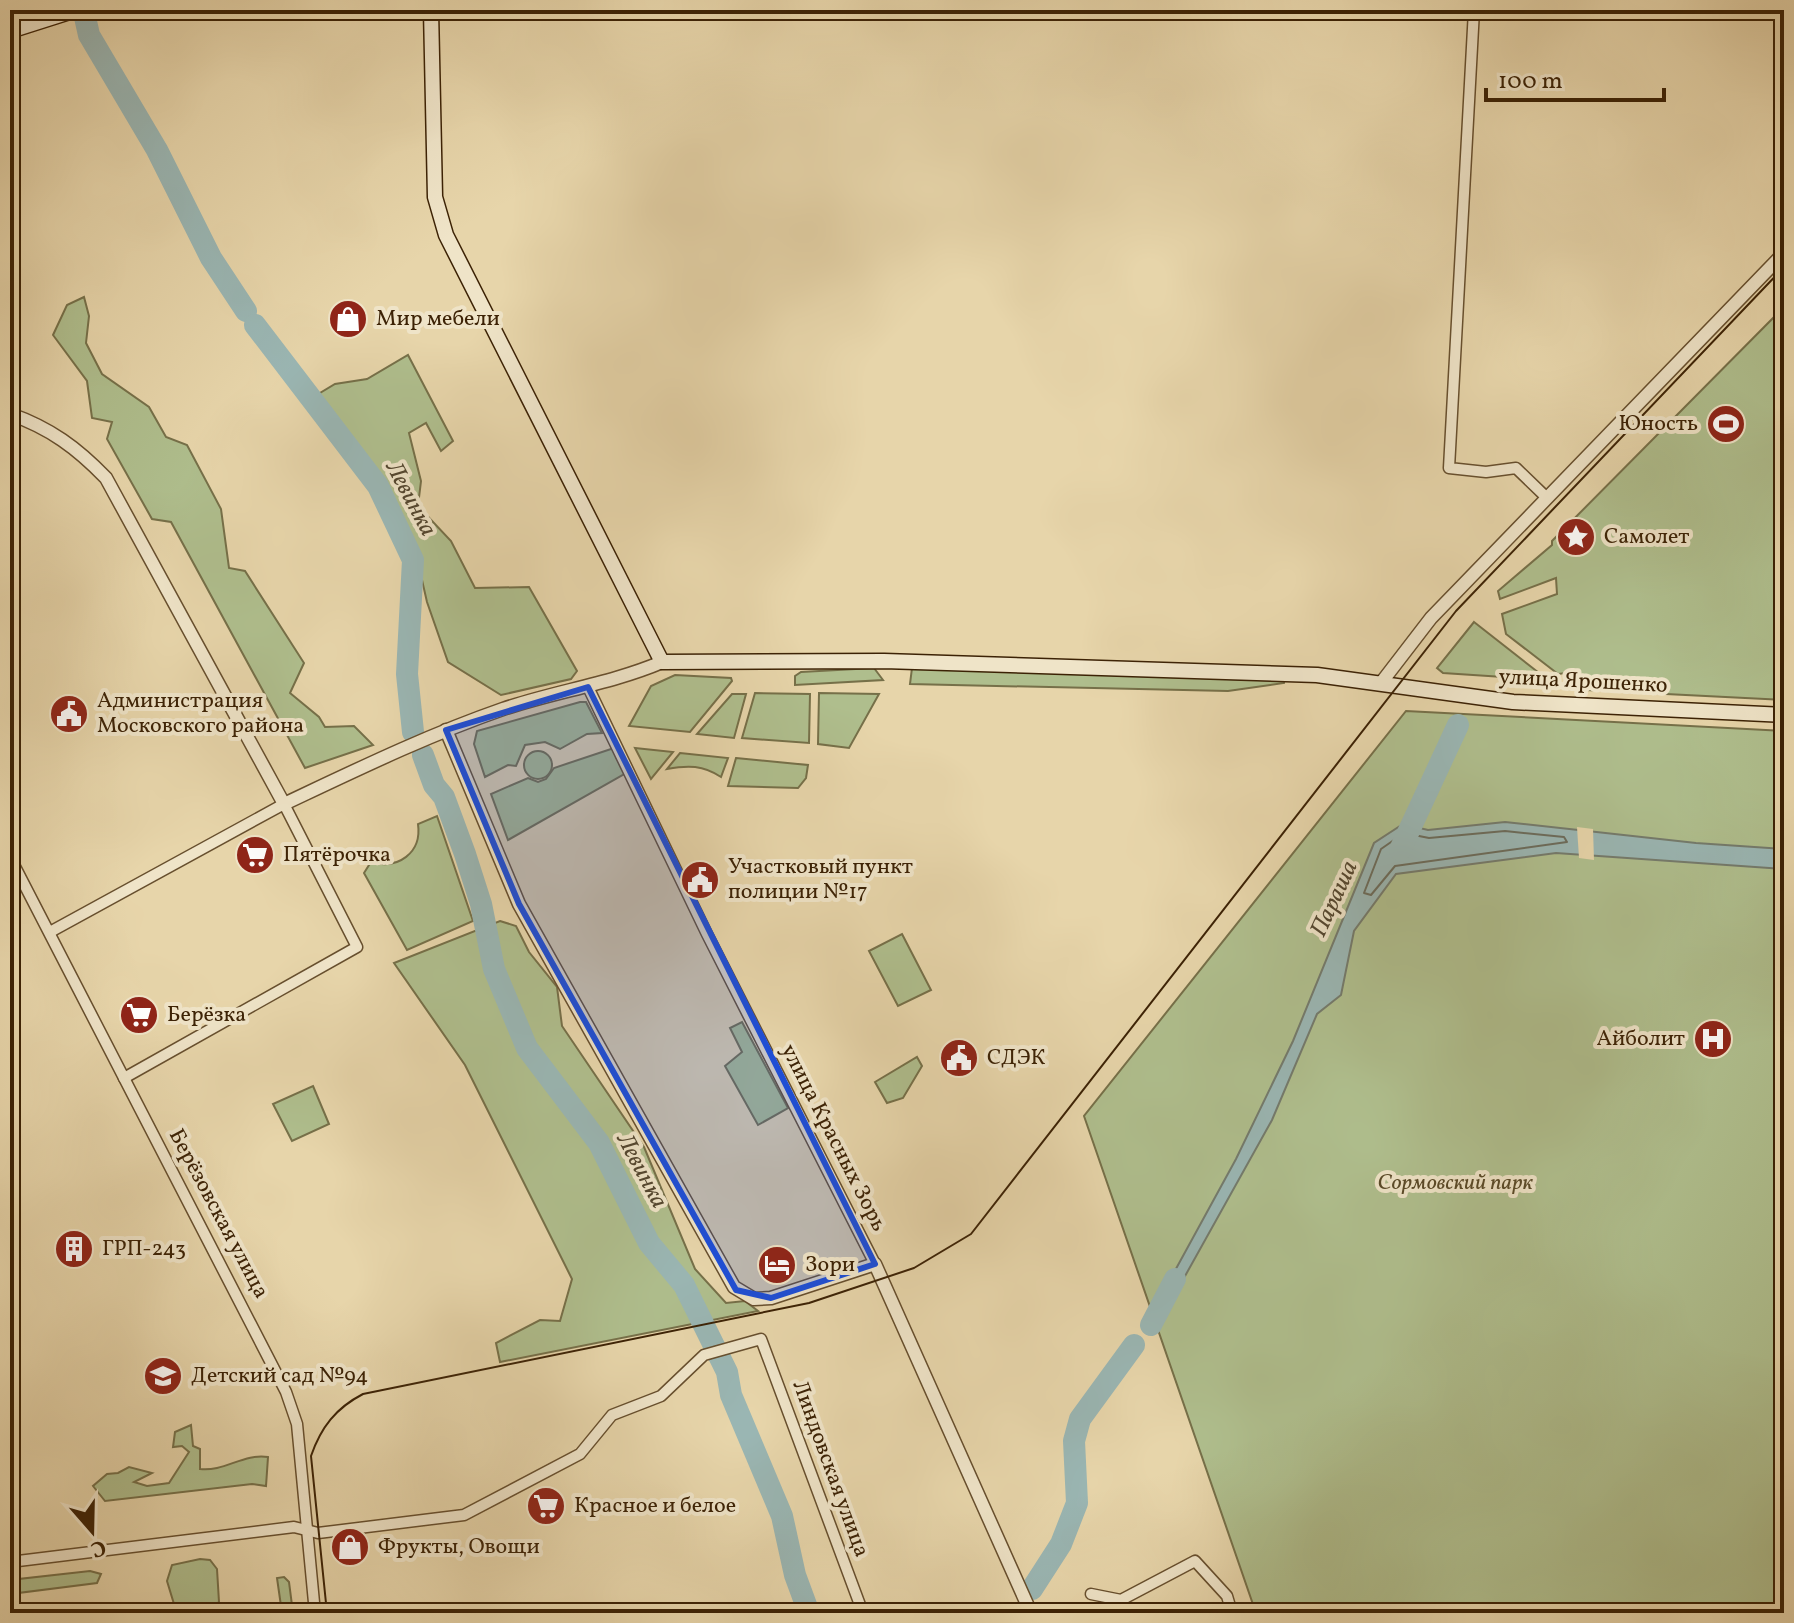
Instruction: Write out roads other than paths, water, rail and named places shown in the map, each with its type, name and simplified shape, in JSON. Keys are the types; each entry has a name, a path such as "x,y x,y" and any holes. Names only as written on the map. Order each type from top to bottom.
{"main road":[{"path":"10,31 76,10"},
{"path":"431,10 435,197 446,235 662,662"},
{"name":"улица Ярошенко","path":"662,662 884,661 1317,675 1513,702 1784,715"}],"street":[{"path":"1474,10 1449,468 1486,472 1516,468 1546,497"},
{"path":"1381,683 1431,618 1784,253"},
{"path":"10,414 40,425 78,449 106,478 284,804 357,947 124,1078"},
{"path":"50,932 284,804 446,730 507,708 626,678 662,662"},
{"name":"улица Красных Зорь","path":"588,687 707,934 875,1264 1031,1613"},
{"path":"446,730 519,904 736,1290 754,1299 771,1298 875,1264"},
{"name":"Берёзовская улица","path":"10,857 286,1392 297,1424 315,1613"},
{"name":"Линдовская улица","path":"306,1530 318,1533 464,1515 580,1454 612,1415 661,1396 704,1355 761,1339 863,1613"},
{"path":"10,1562 294,1527 306,1530"},
{"path":"1091,1594 1121,1600 1195,1561 1227,1596 1232,1613"}],"water":[{"path":"1505,822 1696,843 1784,849 1784,869 1556,853 1396,874 1354,931 1341,995 1317,1014 1272,1120 1165,1312 1160,1298 1236,1159 1293,1041 1374,843 1403,824 1428,830"}],"waterway":[{"name":"Левинка","path":"85,17 89,35 157,150 211,258 246,311"},
{"name":"Левинка","path":"255,325 378,486 413,560 407,674 413,732"},
{"path":"1400,850 1458,725"},
{"name":"Левинка","path":"423,755 434,785 444,797 465,854 481,904 494,969 527,1048 599,1143 649,1243 684,1285 727,1372 731,1395 782,1516 795,1575 809,1613"},
{"name":"Параша","path":"1151,1325 1175,1279"},
{"name":"Параша","path":"1032,1589 1061,1544 1077,1503 1074,1441 1080,1419 1134,1345"}],"tram line":[{"path":"327,1613 311,1456 331,1419 353,1399 363,1394 809,1303 914,1268 971,1234 1456,611 1784,267"}],"place":[{"name":"Мир мебели","path":"348,319"},
{"name":"Юность","path":"1726,424"},
{"name":"Самолет","path":"1576,537"},
{"name":"Администрация Московского района","path":"69,714"},
{"name":"Пятёрочка","path":"255,855"},
{"name":"Участковый пункт полиции №17","path":"700,880"},
{"name":"Берёзка","path":"139,1015"},
{"name":"Айболит","path":"1713,1039"},
{"name":"СДЭК","path":"959,1058"},
{"name":"ГРП-243","path":"74,1249"},
{"name":"Зори","path":"777,1265"},
{"name":"Детский сад №94","path":"163,1376"},
{"name":"Красное и белое","path":"546,1506"},
{"name":"Фрукты, Овощи","path":"350,1547"}],"park label":[{"name":"Сормовский парк","path":"1455,1183"}]}
